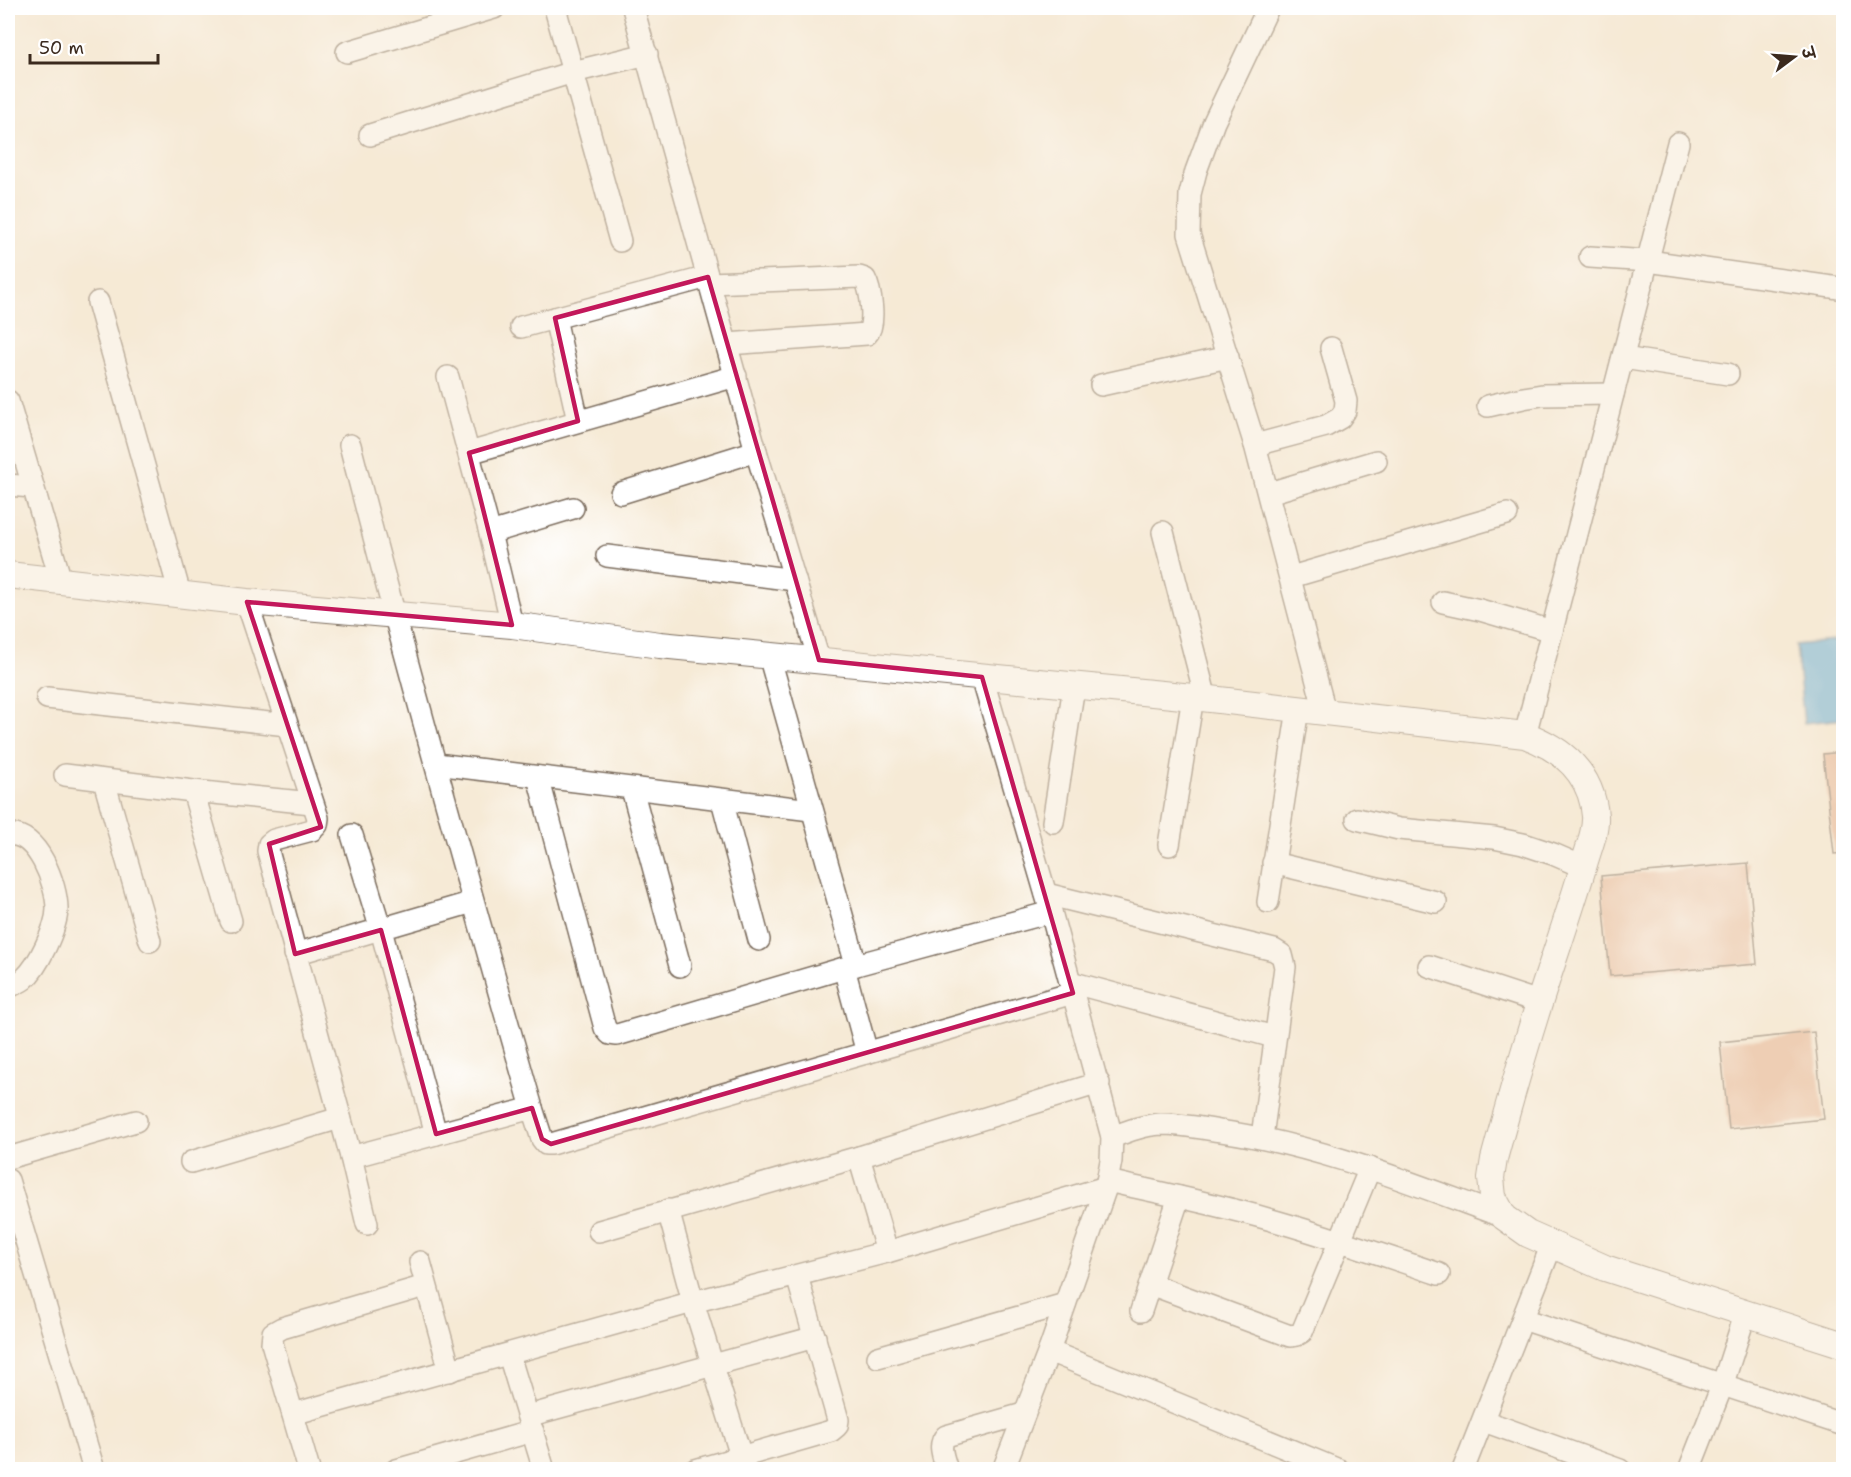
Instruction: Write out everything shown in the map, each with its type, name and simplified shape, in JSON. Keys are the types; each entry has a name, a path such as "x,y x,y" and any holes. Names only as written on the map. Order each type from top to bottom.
{"street":[{"path":"346,52 471,11 494,8"},
{"path":"555,8 620,241"},
{"path":"633,8 756,451 819,660"},
{"path":"1268,8 1214,122 1196,171 1190,194 1189,234 1269,493 1325,712"},
{"path":"370,135 573,72 647,54"},
{"path":"1526,735 1678,143"},
{"path":"1590,257 1648,261 1839,288"},
{"path":"521,327 709,280 858,277 865,279 869,286 873,323 872,330 867,334 727,344"},
{"path":"98,302 180,594"},
{"path":"555,318 578,422"},
{"path":"1255,445 1326,426 1340,418 1345,411 1346,401 1331,348"},
{"path":"1101,385 1228,357"},
{"path":"1623,358 1728,374"},
{"path":"448,376 512,625"},
{"path":"469,453 736,376"},
{"path":"1488,406 1542,395 1613,394"},
{"path":"8,401 61,581"},
{"path":"350,445 393,615 473,902 532,1108 542,1139 546,1144 867,1053 1072,988 1274,1037"},
{"path":"621,493 756,451"},
{"path":"1269,493 1376,461"},
{"path":"8,485 32,487"},
{"path":"490,533 573,508"},
{"path":"1291,577 1507,514"},
{"path":"1163,532 1199,698 1169,845"},
{"path":"607,556 795,580"},
{"path":"8,575 247,602 512,625 660,645 1199,698 1526,735 1541,741 1564,754 1575,765 1585,782 1595,818 1583,867 1527,1036 1491,1178 1493,1197 1504,1217"},
{"path":"247,602 318,818 317,825 312,830 274,840 268,844 268,851 367,1224"},
{"path":"1443,602 1552,631"},
{"path":"768,655 811,810 850,966 867,1053"},
{"path":"982,677 1049,903 1113,1137 1112,1161 1106,1184 1049,1351 1023,1414 1006,1468"},
{"path":"1053,822 1074,686"},
{"path":"47,698 287,725"},
{"path":"1268,902 1298,709"},
{"path":"436,765 811,810"},
{"path":"65,775 312,803"},
{"path":"538,777 605,1028 610,1034 617,1035 850,966 1049,903 1274,950 1282,956 1285,967 1262,1137"},
{"path":"104,781 150,941"},
{"path":"632,789 680,966"},
{"path":"193,791 231,921"},
{"path":"722,800 759,940"},
{"path":"1356,819 1400,829 1504,840 1553,854 1583,867"},
{"path":"8,835 14,834 31,844 42,859 54,885 57,909 54,926 32,969 24,979 8,987"},
{"path":"352,835 381,930 436,1134"},
{"path":"1273,863 1436,902"},
{"path":"295,954 473,902"},
{"path":"1429,966 1539,1002"},
{"path":"599,1231 859,1157 1099,1083"},
{"path":"351,1157 532,1108"},
{"path":"191,1161 340,1118"},
{"path":"8,1158 136,1121"},
{"path":"1113,1137 1159,1124 1262,1137 1370,1168 1504,1217 1527,1234 1605,1268 1844,1345"},
{"path":"859,1157 886,1252"},
{"path":"1150,1284 1290,1336 1297,1335 1302,1332 1370,1168"},
{"path":"8,1180 94,1470"},
{"path":"293,1414 693,1302 886,1252 1106,1184 1179,1197 1266,1218 1340,1240 1439,1274"},
{"path":"1141,1311 1179,1197"},
{"path":"668,1210 693,1302 743,1463"},
{"path":"1463,1470 1552,1244"},
{"path":"420,1262 450,1371"},
{"path":"695,1470 743,1463 831,1431 837,1426 838,1420 797,1276"},
{"path":"309,1470 272,1343 273,1333 282,1328 425,1286"},
{"path":"878,1357 1065,1304"},
{"path":"1689,1470 1722,1386 1746,1315"},
{"path":"1523,1319 1844,1425"},
{"path":"396,1470 531,1424 815,1337"},
{"path":"1049,1351 1339,1470"},
{"path":"509,1355 544,1470"},
{"path":"947,1470 941,1447 942,1440 946,1436 1023,1414"},
{"path":"1484,1421 1620,1470"}],"highlighted area":[{"path":"708,277 819,660 982,677 1073,993 551,1144 542,1139 532,1108 436,1134 381,930 295,954 269,844 321,827 247,602 512,625 469,453 578,421 555,318"}],"water":[{"path":"1843,640 1843,719 1804,723 1796,645"}],"building":[{"path":"1844,752 1844,853 1834,854 1823,754"},
{"path":"1748,863 1757,964 1610,976 1601,876"},
{"path":"1814,1032 1824,1119 1729,1129 1720,1042"}]}
